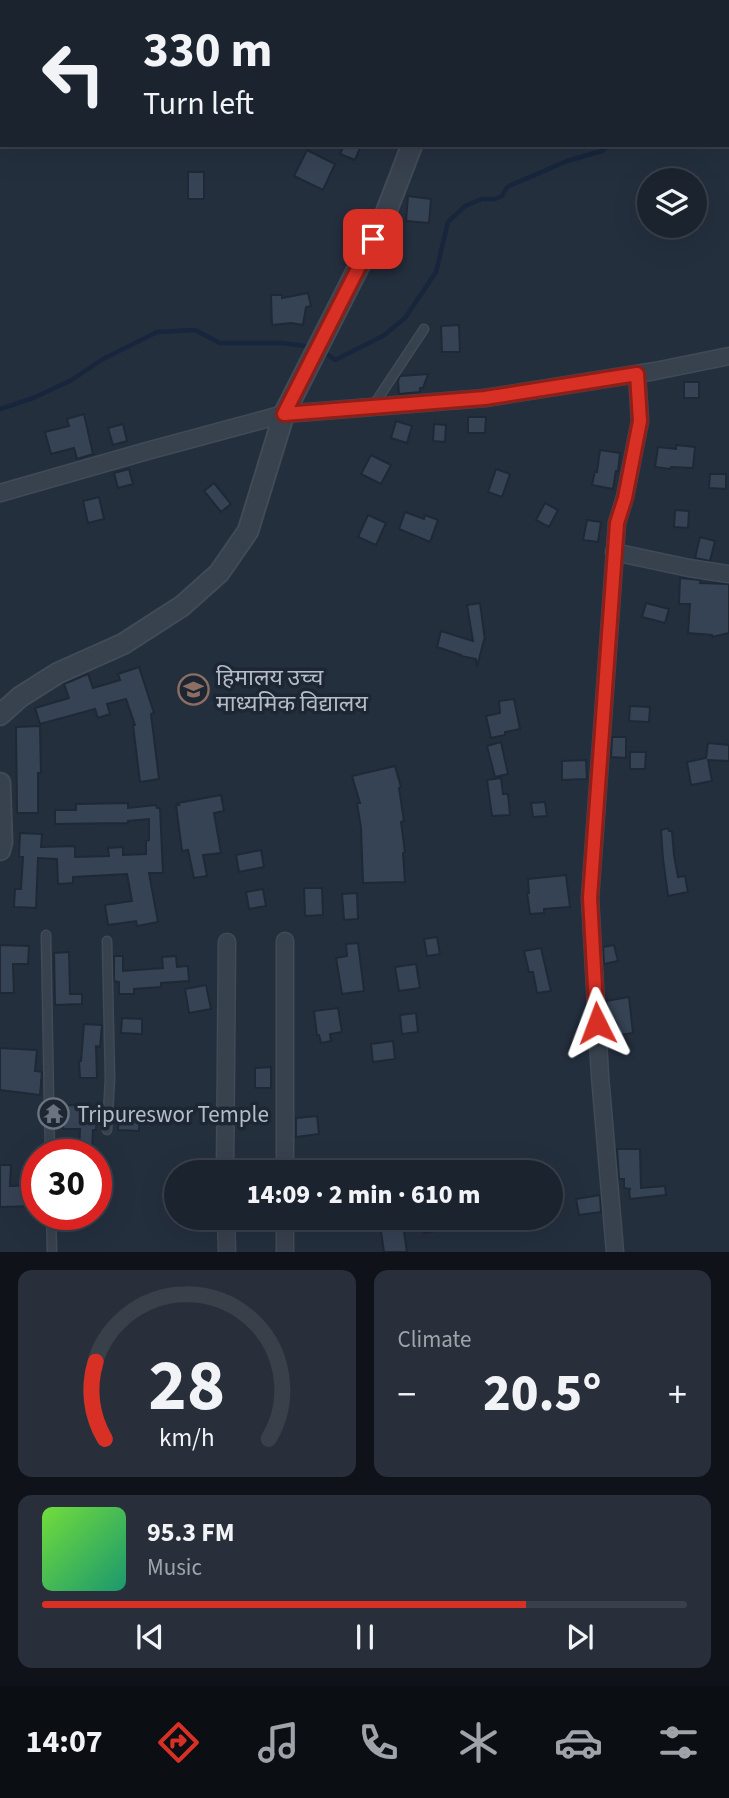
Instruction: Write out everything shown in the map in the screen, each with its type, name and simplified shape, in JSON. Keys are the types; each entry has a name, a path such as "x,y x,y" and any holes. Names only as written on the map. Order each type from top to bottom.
{"street":[{"path":"0,715 20,697 58,673 133,638 182,606 219,573 248,531 284,414 386,215 411,147"},
{"path":"0,493 284,414 485,398 637,374 729,356"},
{"path":"615,1252 600,1076 590,898 617,523 625,498 640,421 637,374"},
{"path":"614,552 729,574"},
{"path":"0,783 1,844"},
{"path":"225,1160 227,942"},
{"path":"285,942 285,1160"},
{"path":"226,1230 227,1252"},
{"path":"285,1230 285,1252"}],"lane":[{"path":"371,408 424,329"},
{"path":"46,935 50,1139"},
{"path":"107,942 110,1079 107,1130"},
{"path":"51,1230 52,1252"}],"building":[{"path":"343,147 360,147 355,160 340,154"},
{"path":"307,150 335,164 323,190 294,176"},
{"path":"188,172 204,172 204,199 188,199"},
{"path":"408,196 431,199 429,223 406,221"},
{"path":"308,293 311,306 306,307 303,325 272,325 271,295 282,295 282,298"},
{"path":"459,325 460,352 442,352 441,326"},
{"path":"428,374 420,392 399,394 400,376"},
{"path":"684,382 699,382 699,398 684,398"},
{"path":"84,414 93,454 77,459 74,448 51,454 45,432 69,426 67,419"},
{"path":"468,417 486,417 485,433 468,433"},
{"path":"396,421 412,426 407,443 391,438"},
{"path":"123,424 127,441 113,445 108,428"},
{"path":"434,424 446,425 445,442 433,441"},
{"path":"676,445 695,447 693,468 655,467 658,447 676,449"},
{"path":"600,450 620,453 613,489 592,485"},
{"path":"371,455 391,465 381,484 361,474"},
{"path":"129,469 133,484 118,488 114,473"},
{"path":"496,469 510,474 502,497 488,492"},
{"path":"710,474 726,474 726,489 709,488"},
{"path":"214,483 231,504 221,512 204,491"},
{"path":"99,497 104,519 88,523 83,501"},
{"path":"545,503 558,510 549,527 536,520"},
{"path":"675,510 689,511 688,528 674,527"},
{"path":"405,512 424,519 425,515 438,520 430,542 399,529"},
{"path":"368,515 386,523 376,545 358,537"},
{"path":"587,520 601,522 598,542 583,540"},
{"path":"700,537 715,541 710,561 695,558"},
{"path":"680,578 701,580 700,583 729,584 729,633 712,637 688,633 690,604 679,604"},
{"path":"480,603 485,640 477,667 476,659 437,647 441,631 473,641 467,605"},
{"path":"646,603 669,609 665,623 642,617"},
{"path":"139,667 154,713 151,714 159,779 140,782 135,725 126,699 107,704 110,714 98,718 95,709 40,724 35,708 69,698 64,684 88,674 93,688 120,680 118,674"},
{"path":"514,699 520,729 491,738 486,716 500,713 499,701"},
{"path":"630,706 650,707 649,722 629,721"},
{"path":"40,726 38,813 17,813 16,727"},
{"path":"612,737 626,737 626,758 611,757"},
{"path":"501,742 508,774 495,777 487,746"},
{"path":"708,743 729,745 729,761 708,760 712,781 691,785 687,762 706,758"},
{"path":"630,752 646,752 645,769 630,769"},
{"path":"586,760 587,779 562,780 562,761"},
{"path":"395,766 401,787 404,821 401,822 405,882 363,883 361,828 357,803 360,803 352,776"},
{"path":"501,778 503,794 508,794 510,815 492,816 487,780"},
{"path":"221,795 224,811 214,813 221,853 203,855 207,876 194,878 188,850 182,851 176,805"},
{"path":"545,802 547,816 533,817 531,803"},
{"path":"128,803 128,808 156,805 160,808 163,873 149,873 158,922 137,926 136,921 108,925 105,905 132,901 127,874 73,877 73,883 58,884 57,859 38,858 36,908 14,907 15,889 21,889 23,857 19,857 20,833 42,834 41,847 75,846 75,857 109,856 108,848 123,847 123,855 146,854 149,819 128,823 55,824 55,810 76,810 76,804"},
{"path":"668,828 672,831 678,877 685,876 688,892 668,896 661,830"},
{"path":"261,850 264,867 239,872 236,855"},
{"path":"566,875 570,907 544,909 544,913 530,914 528,879"},
{"path":"304,888 322,888 323,915 305,916"},
{"path":"263,889 266,906 249,909 246,892"},
{"path":"357,893 358,919 344,920 342,894"},
{"path":"437,937 440,954 427,956 424,939"},
{"path":"358,943 364,991 342,994 336,958 347,956 346,944"},
{"path":"0,945 29,946 28,964 13,964 14,993 0,993"},
{"path":"614,945 618,961 604,964 603,947"},
{"path":"541,948 551,991 537,993 533,972 529,972 524,951"},
{"path":"69,952 70,994 82,994 82,1004 55,1005 54,953"},
{"path":"114,956 123,956 123,971 163,968 162,957 176,956 177,967 188,966 189,981 161,983 161,987 134,989 134,994 119,994 119,982 114,981"},
{"path":"416,964 420,988 399,991 395,967"},
{"path":"206,985 211,1009 189,1013 185,989"},
{"path":"629,997 633,1033 608,1037 606,1001"},
{"path":"338,1008 342,1032 330,1034 331,1041 321,1043 317,1035 314,1011"},
{"path":"416,1013 418,1032 402,1034 400,1015"},
{"path":"122,1018 142,1019 142,1034 121,1033"},
{"path":"84,1024 102,1025 100,1047 96,1046 97,1078 80,1078 79,1061"},
{"path":"393,1041 395,1059 373,1062 371,1044"},
{"path":"0,1048 37,1050 35,1071 42,1072 40,1095 0,1090"},
{"path":"271,1067 271,1088 255,1088 255,1068"},
{"path":"64,1105 97,1106 96,1130 93,1130 93,1139 80,1139 80,1129 63,1129"},
{"path":"119,1111 140,1112 139,1131 118,1130"},
{"path":"317,1116 319,1134 296,1137 296,1118"},
{"path":"617,1149 640,1149 641,1188 665,1186 666,1195 630,1199 631,1189 624,1188 624,1179 619,1179"},
{"path":"0,1165 11,1165 10,1186 21,1186 21,1206 0,1207"},
{"path":"600,1195 601,1212 579,1215 576,1199"},
{"path":"381,1230 404,1230 407,1252 384,1252"}],"waterway":[{"path":"324,352 335,360 383,336 405,318 436,272 448,222 465,206 482,199 495,199 502,196 507,187 607,147"},
{"path":"0,409 70,381 103,359 157,332 195,330 220,343 282,343 305,346"}],"place":[{"name":"हिमालय उच्च माध्यमिक विद्यालय","path":"193,690"},
{"name":"Tripureswor Temple","path":"54,1114"}],"route":[{"path":"373,239 284,414 485,398 637,374 640,421 625,498 617,523 590,898 597,1023"}]}
